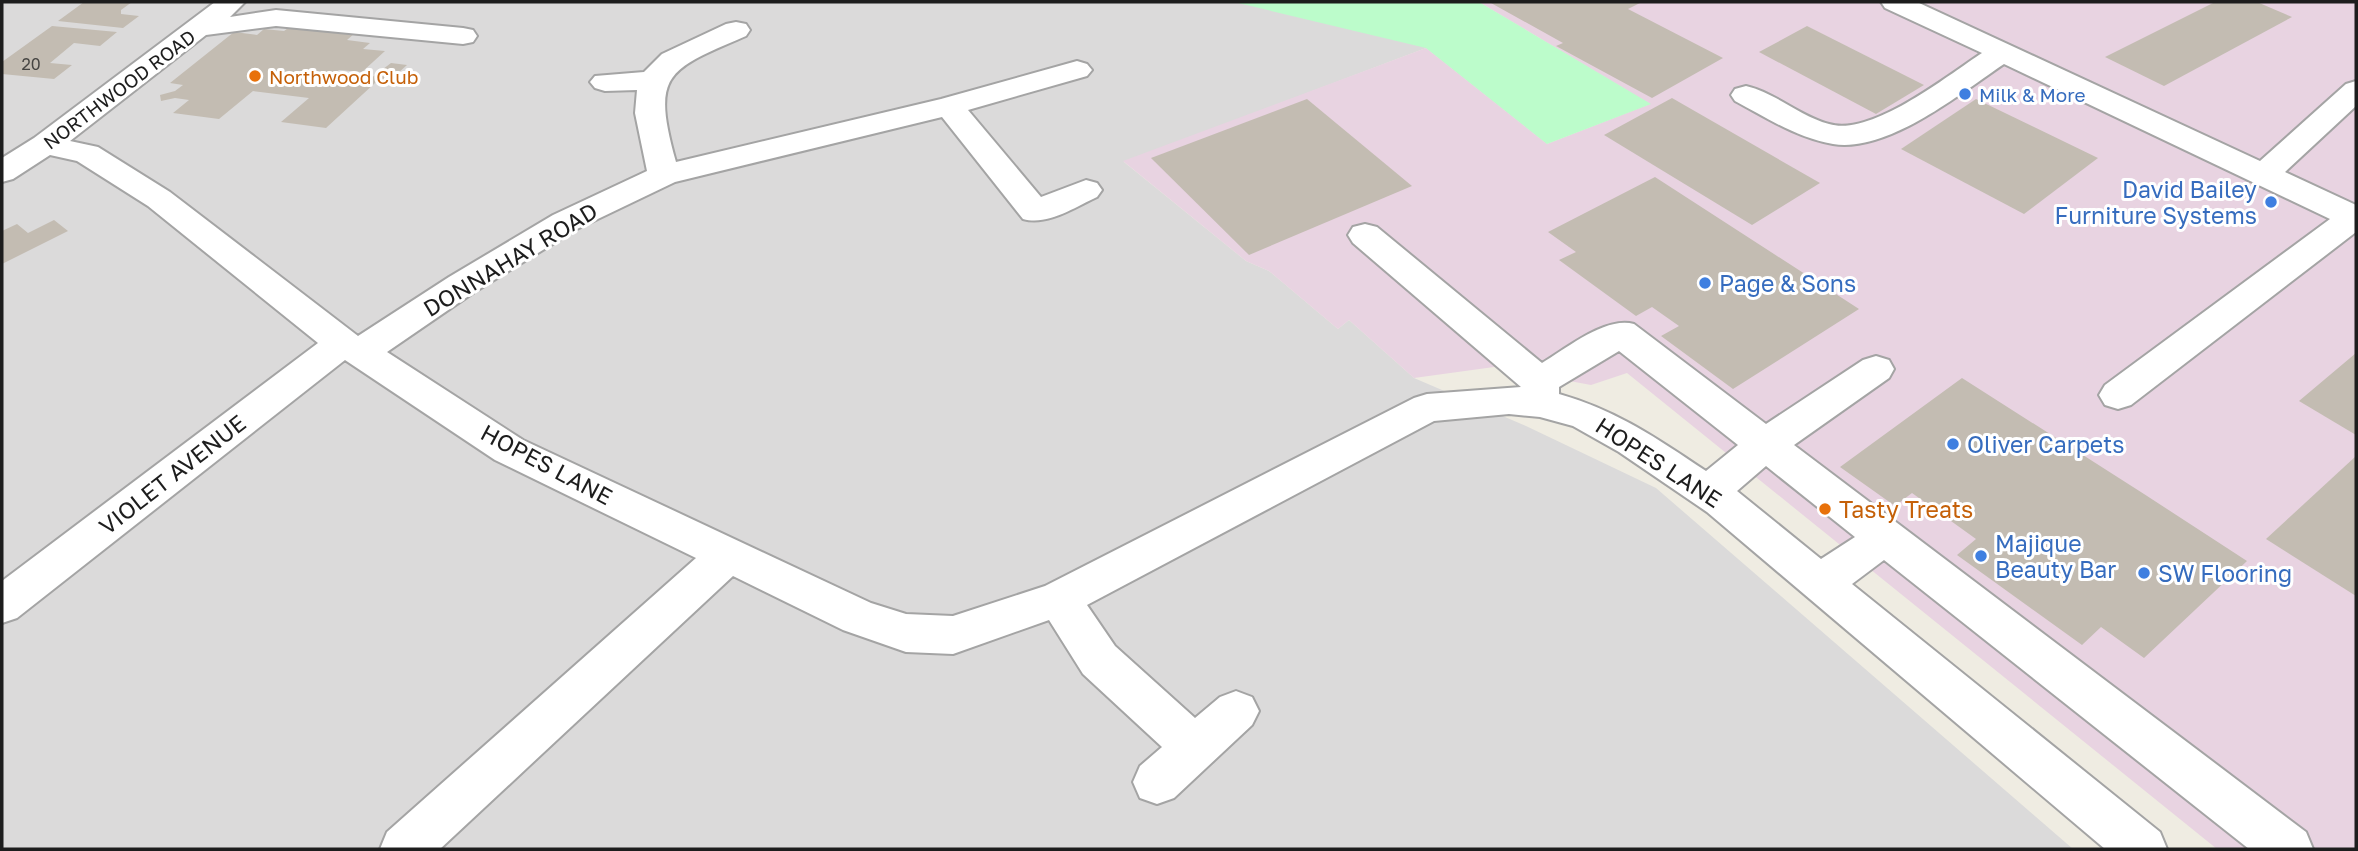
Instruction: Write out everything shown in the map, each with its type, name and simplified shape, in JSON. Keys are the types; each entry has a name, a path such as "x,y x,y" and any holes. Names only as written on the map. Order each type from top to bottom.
{"street":[{"name":"NORTHWOOD ROAD","path":"2,172 45,145 232,2"},
{"path":"1895,2 2354,217 2118,395"},
{"path":"202,27 224,28 248,20 276,18 463,36"},
{"path":"664,175 649,118 653,81 670,61 736,30"},
{"path":"1746,95 1817,130 1842,136 1863,134 1886,125 2003,52"},
{"name":"DONNAHAY ROAD","path":"351,348 565,222 664,175 949,106 1077,70"},
{"path":"605,82 653,81"},
{"path":"2264,174 2356,90"},
{"path":"949,106 1035,212 1086,190"},
{"name":"HOPES LANE","path":"45,145 87,154 159,199 351,348 509,450 858,617 906,633 953,635 1059,599 1427,408 1509,400 1540,392 1633,442 1708,492 2142,849"},
{"path":"1365,235 1540,392 1620,333 2279,847"},
{"name":"VIOLET AVENUE","path":"2,605 351,348"},
{"path":"1708,492 1765,445 1876,369"},
{"path":"1820,583 1885,538"},
{"path":"405,849 729,554"},
{"path":"1059,599 1099,660 1195,748"},
{"path":"1157,782 1236,711"}],"shaded area":[{"path":"2,2 1479,2 1547,144 1426,48 1124,162 1246,261 1269,271 1338,329 1349,320 1414,378 1526,426 1656,488 2073,849 2,849"},
{"path":"1479,2 2356,2 2356,849 2217,849 1627,373 1591,385 1494,367 1414,378 1349,320 1338,329 1269,271 1246,261 1123,161 1426,48 1547,144 1650,104"}],"green space":[{"path":"1234,2 1479,2 1651,104 1547,144 1426,48"}],"building":[{"path":"84,2 132,2 121,10 121,14 139,16 123,28 58,21"},
{"path":"1642,2 1628,9 1723,58 1652,98 1556,46 1563,43 1491,3"},
{"path":"2215,2 2257,2 2292,17 2164,86 2105,57"},
{"path":"52,26 117,32 100,46 74,43 50,63 72,65 54,79 2,74 2,62"},
{"name":"Northwood Club","path":"291,26 355,33 347,40 370,43 363,49 385,51 362,72 339,70 327,80 362,85 391,63 407,65 386,84 375,83 326,128 281,122 309,98 253,91 219,119 173,113 189,100 175,98 161,101 160,95 175,91 183,85 170,83 234,32 257,35 264,29 284,31"},
{"path":"1807,26 1924,85 1876,114 1759,52"},
{"path":"1672,98 1820,183 1752,225 1604,135"},
{"path":"1307,99 1412,186 1249,255 1151,158"},
{"path":"1976,99 2098,158 2024,214 1901,149"},
{"name":"Page & Sons","path":"1655,177 1859,309 1733,389 1661,336 1679,326 1652,307 1636,316 1559,260 1576,252 1548,232"},
{"path":"54,220 68,231 2,264 2,231 17,224 28,233"},
{"path":"2356,353 2356,435 2299,401"},
{"path":"1962,378 2247,561 2144,658 2101,627 2082,645 1957,555 1976,539 1912,493 1895,506 1840,467"},
{"path":"2356,456 2356,596 2266,539"}],"place":[{"name":"Northwood Club","path":"255,76"},
{"name":"Milk & More","path":"1965,94"},
{"name":"David Bailey Furniture Systems","path":"2271,202"},
{"name":"Page & Sons","path":"1705,283"},
{"name":"Oliver Carpets","path":"1953,444"},
{"name":"Tasty Treats","path":"1825,509"},
{"name":"Majique Beauty Bar","path":"1981,556"},
{"name":"SW Flooring","path":"2144,573"}]}
